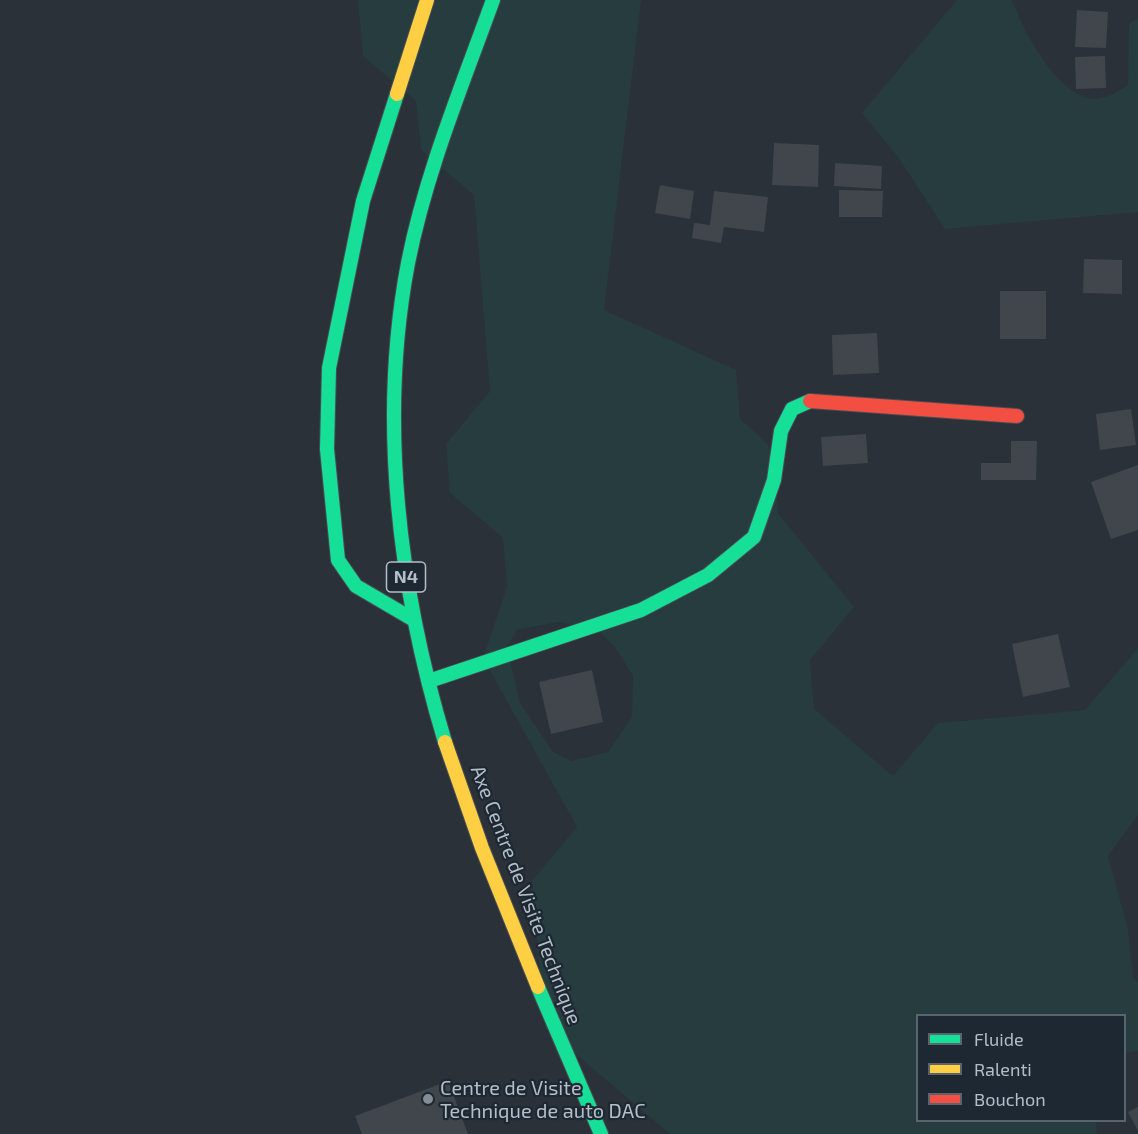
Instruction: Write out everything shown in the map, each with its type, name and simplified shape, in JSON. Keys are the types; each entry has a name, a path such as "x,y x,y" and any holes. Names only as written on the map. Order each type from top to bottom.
{"main road":[{"path":"414,620 356,586 338,560 327,449 328,379 363,201 427,0"},
{"name":"Axe Centre de Visite Technique","path":"493,0 433,173 417,226 402,301 395,418 401,548 414,620 429,681 482,849 601,1134"},
{"path":"429,681 641,610 708,575 754,537 774,480 781,431 792,409 807,401 1017,416"}],"green space":[{"path":"358,0 641,0 604,310 736,370 740,419 766,442 775,459 778,513 854,607 810,660 814,709 893,776 938,723 1085,710 1138,648 1138,815 1108,856 1128,929 1133,978 1138,982 1138,1051 1126,1053 1126,1014 916,1014 916,1122 1096,1122 1097,1134 670,1134 545,1028 532,881 577,827 483,658 507,587 503,538 450,493 446,444 490,391 474,195 421,150 416,101 363,56","holes":["558,622 598,631 615,647 633,676 632,717 608,752 572,761 553,752 520,703 507,647 517,630"]},
{"path":"957,0 1012,0 1024,27 1051,70 1073,91 1091,99 1108,96 1128,85 1129,23 1138,19 1138,212 945,229 898,157 862,113"}],"building":[{"path":"1077,10 1108,12 1106,48 1075,47"},
{"path":"1105,56 1106,88 1076,89 1075,57"},
{"path":"774,143 819,145 818,187 772,185"},
{"path":"835,163 882,166 881,189 834,186"},
{"path":"660,185 694,191 690,219 655,213"},
{"path":"839,190 883,191 882,217 839,217"},
{"path":"714,191 768,197 764,232 724,227 721,243 692,238 694,223 710,225"},
{"path":"1084,259 1122,260 1122,294 1083,293"},
{"path":"1000,291 1046,291 1046,339 1000,339"},
{"path":"877,333 879,373 833,375 832,335"},
{"path":"1131,409 1136,445 1100,450 1096,414"},
{"path":"866,434 868,463 823,466 821,437"},
{"path":"1011,441 1037,441 1036,480 981,480 981,463 1011,463"},
{"path":"1138,465 1138,530 1111,539 1091,482"},
{"path":"1058,634 1070,687 1023,697 1012,644"},
{"path":"592,670 603,722 551,734 539,682"},
{"name":"Centre de Visite Technique de auto DAC","path":"448,1081 468,1134 362,1134 355,1116"},
{"path":"1138,1107 1138,1131 1128,1112"}],"traffic: fast":[{"path":"445,742 429,684 405,565 394,443 395,383 399,322 416,229 435,162 493,0"},
{"path":"397,94 363,201 329,368 327,449 338,560 356,586 414,620"},
{"path":"429,681 641,610 708,575 754,537 774,480 781,431 792,409 810,401"},
{"path":"538,987 601,1134"}],"traffic: slow":[{"path":"397,94 427,0"},
{"path":"445,742 482,848 538,987"}],"traffic: jam":[{"path":"810,401 1017,416"}],"place":[{"name":"Centre de Visite Technique de auto DAC","path":"428,1099"}]}
